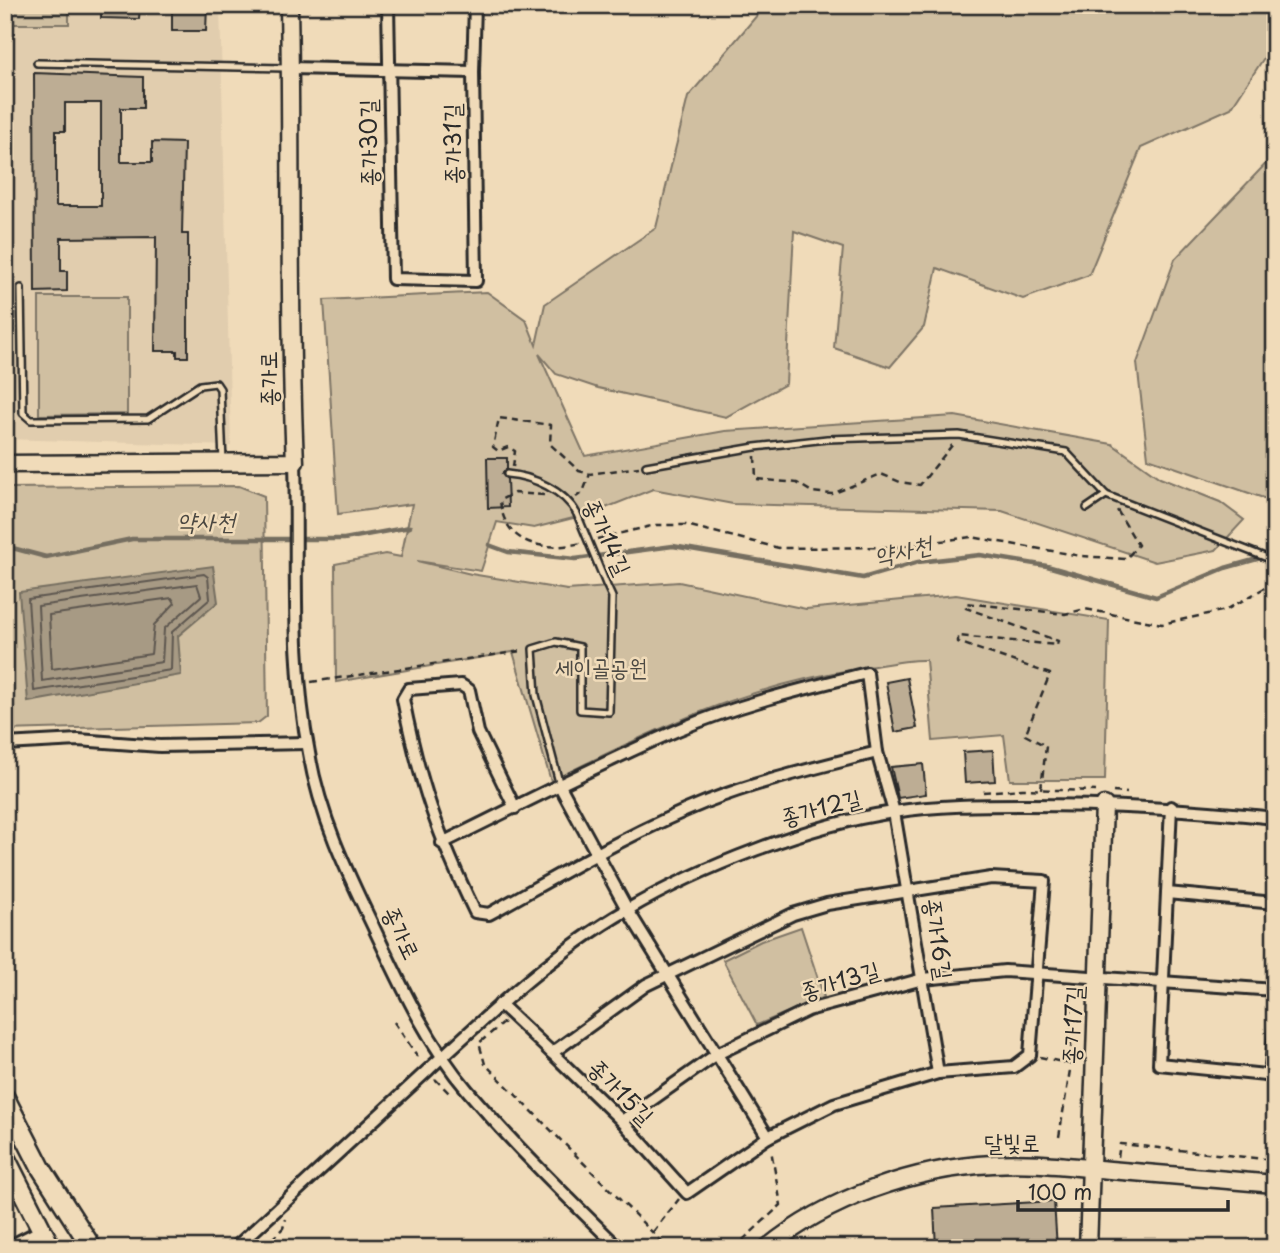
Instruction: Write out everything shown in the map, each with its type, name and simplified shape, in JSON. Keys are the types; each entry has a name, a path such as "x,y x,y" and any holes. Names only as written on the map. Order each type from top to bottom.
{"main road":[{"name":"종가로","path":"289,5 293,217 290,371 295,462"},
{"path":"5,464 295,462"},
{"name":"종가17길","path":"1088,1248 1104,805"},
{"path":"5,1098 41,1168 92,1248"},
{"path":"5,1157 53,1248"},
{"name":"달빛로","path":"767,1248 840,1204 924,1175 996,1163 1275,1184"},
{"path":"17,1182 53,1248"}],"street":[{"name":"종가30길","path":"388,5 393,279 476,281"},
{"name":"종가31길","path":"475,5 473,72 476,281"},
{"path":"290,68 473,72"},
{"name":"종가로","path":"295,462 295,576 300,684 307,743 320,803 353,890 428,1035 466,1089 619,1248"},
{"path":"442,842 679,730 765,699 867,673 877,752 894,811"},
{"path":"515,808 478,732 469,690 461,685 409,689 403,699 415,759 442,842 475,912 489,914 597,854 709,801 776,778 877,752"},
{"path":"5,744 78,740 173,746 307,743"},
{"path":"560,786 627,909 768,1137"},
{"name":"종가12길","path":"443,1056 500,1004 582,939 627,909 782,839 894,811 988,805 1171,807 1275,818"},
{"path":"1171,807 1159,1064 1273,1076 1275,1030"},
{"name":"종가16길","path":"894,811 938,1073"},
{"name":"종가15길","path":"687,1193 622,1121 552,1054 666,973 793,915 827,904 991,878 1044,881 1036,974"},
{"path":"1167,893 1275,904"},
{"name":"종가13길","path":"622,1121 717,1054 808,1010 923,979 1005,971 1275,990"},
{"path":"687,1193 768,1137 834,1104 938,1073 1014,1067 1030,1055 1036,974"},
{"path":"500,1004 552,1054"},
{"path":"235,1248 443,1056"},
{"path":"6,1248 42,1230"}],"lane":[{"path":"37,63 290,68"},
{"path":"21,288 23,413 31,420 148,419 200,385 216,383 219,389 223,463"},
{"path":"646,466 755,447 827,439 959,435 1066,452 1106,495 1275,561"},
{"name":"종가14길","path":"510,474 549,487 570,502 612,597 609,712 580,710 580,647 556,642 533,649"},
{"path":"1087,508 1106,495"},
{"path":"533,649 536,695 560,786"}],"path":[{"path":"510,474 514,451 508,447 498,451 493,447 499,418 551,425 550,444 579,471 590,474 646,466"},
{"path":"755,447 757,479 797,482 812,492 832,494 881,474 920,485 959,435"},
{"path":"570,502 583,492 590,474"},
{"path":"548,496 514,493 500,500 502,516 513,533 531,544 559,547 584,542"},
{"path":"595,539 654,525 686,525 779,548 896,547 971,537 1081,556 1126,559 1138,545 1106,495"},
{"path":"1041,789 1046,746 1025,735 1050,674 958,642 958,636 1058,645 1058,641 965,608 965,603 1065,614 1085,609 1162,624 1226,610 1275,582"},
{"path":"300,684 533,649"},
{"path":"1059,1137 1071,1064 1071,975"},
{"path":"512,1015 480,1043 485,1064 668,1248"},
{"path":"394,1022 428,1070 450,1094"},
{"path":"1030,1055 1071,1064"},
{"path":"734,1248 781,1205 768,1137"},
{"path":"1116,1170 1120,1144 1275,1160"},
{"path":"653,1232 674,1204 687,1193"}],"shaded area":[{"path":"5,5 220,5 231,446 5,439"}],"green space":[{"path":"5,5 69,5 69,24 5,24"},
{"name":"세이골공원","path":"772,5 1264,5 1275,28 1275,41 1231,108 1141,148 1089,275 1023,299 937,268 924,327 890,367 834,348 843,248 794,231 786,384 726,417 598,388 556,374 539,354 585,456 725,431 955,416 1112,444 1160,478 1220,502 1244,520 1216,550 1155,562 1002,511 733,504 653,489 593,513 534,528 497,522 481,571 417,561 471,574 567,590 679,582 806,609 956,595 1109,620 1105,780 1010,780 1004,735 933,741 926,660 903,661 821,676 740,698 664,727 551,781 513,652 336,682 335,564 385,554 401,557 412,504 338,514 324,300 487,292 526,320 536,345 545,304 656,228 688,97 758,14"},
{"path":"1275,154 1275,502 1148,458 1137,363 1175,259"},
{"path":"39,297 127,297 127,414 39,415"},
{"path":"239,486 264,496 267,716 258,723 5,730 5,488"},
{"path":"801,927 824,997 757,1025 723,960 761,941"}],"water":[{"path":"213,566 218,602 178,636 181,675 28,702 19,592"}],"building":[{"path":"101,5 140,5 139,19 101,18"},
{"path":"172,5 207,5 206,31 172,31"},
{"path":"34,73 143,77 143,108 121,108 121,162 152,162 152,142 184,143 182,234 188,234 188,357 177,357 177,351 155,351 156,237 61,238 61,271 67,271 67,291 35,292","holes":["65,103 101,103 101,206 56,206 56,131 65,131"]},
{"path":"487,458 507,458 507,469 502,474 507,479 508,507 488,508"},
{"path":"907,678 917,728 895,732 886,682"},
{"path":"993,750 995,781 965,783 963,752"},
{"path":"923,764 926,794 898,798 891,767"},
{"path":"1054,1201 1057,1248 936,1248 934,1208"}],"waterway":[{"name":"약사천","path":"5,546 46,557 132,539 344,539 410,527"},
{"name":"약사천","path":"489,545 508,552 575,559 673,546 863,578 918,562 980,555 1047,566 1156,597 1225,568 1275,554"}]}
